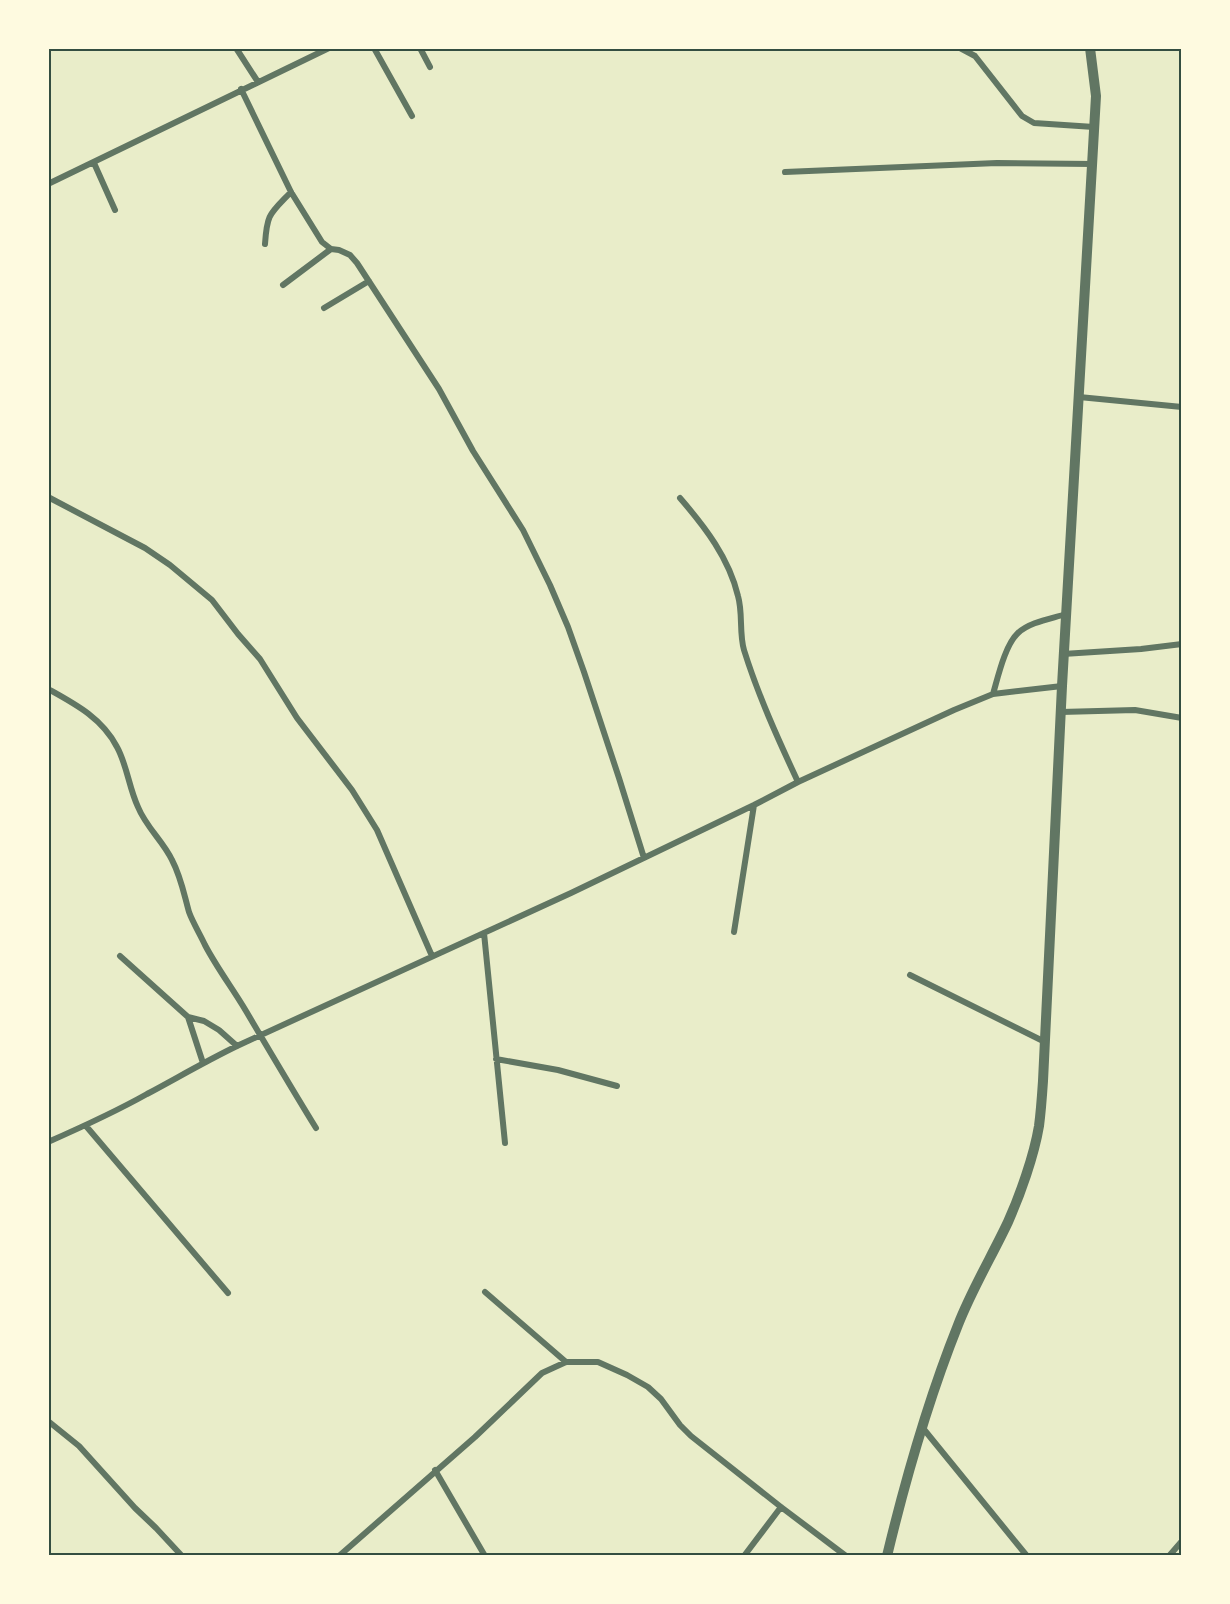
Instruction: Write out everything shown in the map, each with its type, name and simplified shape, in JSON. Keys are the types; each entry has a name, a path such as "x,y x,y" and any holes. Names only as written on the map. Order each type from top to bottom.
{"street":[{"path":"236,48 258,82"},
{"path":"48,184 329,48"},
{"path":"374,48 412,116"},
{"path":"420,48 429,67"},
{"path":"960,48 975,56 1022,116 1034,123 1094,127"},
{"path":"887,1556 937,1379 959,1322 1009,1220 1027,1170 1039,1126 1060,712 1096,96 1090,48"},
{"path":"242,89 291,192 322,242 331,249 350,255 357,263 439,389 473,451 523,530 568,627 620,778 644,858"},
{"path":"94,163 115,210"},
{"path":"785,172 997,163 1092,164"},
{"path":"265,244 267,220 291,192"},
{"path":"283,285 331,249"},
{"path":"324,308 369,281"},
{"path":"1079,397 1182,407"},
{"path":"48,496 145,548 170,565 212,600 260,658 297,718 352,790 377,830 432,956"},
{"path":"680,498 701,521 718,547 730,574 739,597 743,648 798,782"},
{"path":"993,694 1008,647 1016,634 1029,626 1066,614"},
{"path":"1064,654 1182,644"},
{"path":"48,1142 86,1126 237,1046 644,858 798,782 944,714 993,694 1062,686"},
{"path":"48,690 86,711 100,723 117,747 138,807 174,862 190,914 200,934 316,1128"},
{"path":"1060,712 1135,710 1182,718"},
{"path":"734,932 754,805"},
{"path":"484,933 505,1143"},
{"path":"120,956 188,1017 204,1021 219,1030 237,1046"},
{"path":"910,975 1045,1043"},
{"path":"188,1017 203,1063"},
{"path":"496,1059 558,1070 617,1086"},
{"path":"86,1126 228,1293"},
{"path":"485,1292 566,1362"},
{"path":"339,1556 475,1437 542,1373 566,1362 598,1362 648,1387 692,1436 846,1556"},
{"path":"48,1421 79,1446 182,1556"},
{"path":"922,1427 1027,1556"},
{"path":"435,1470 485,1556"},
{"path":"744,1556 781,1507"},
{"path":"1169,1556 1182,1540"}]}
